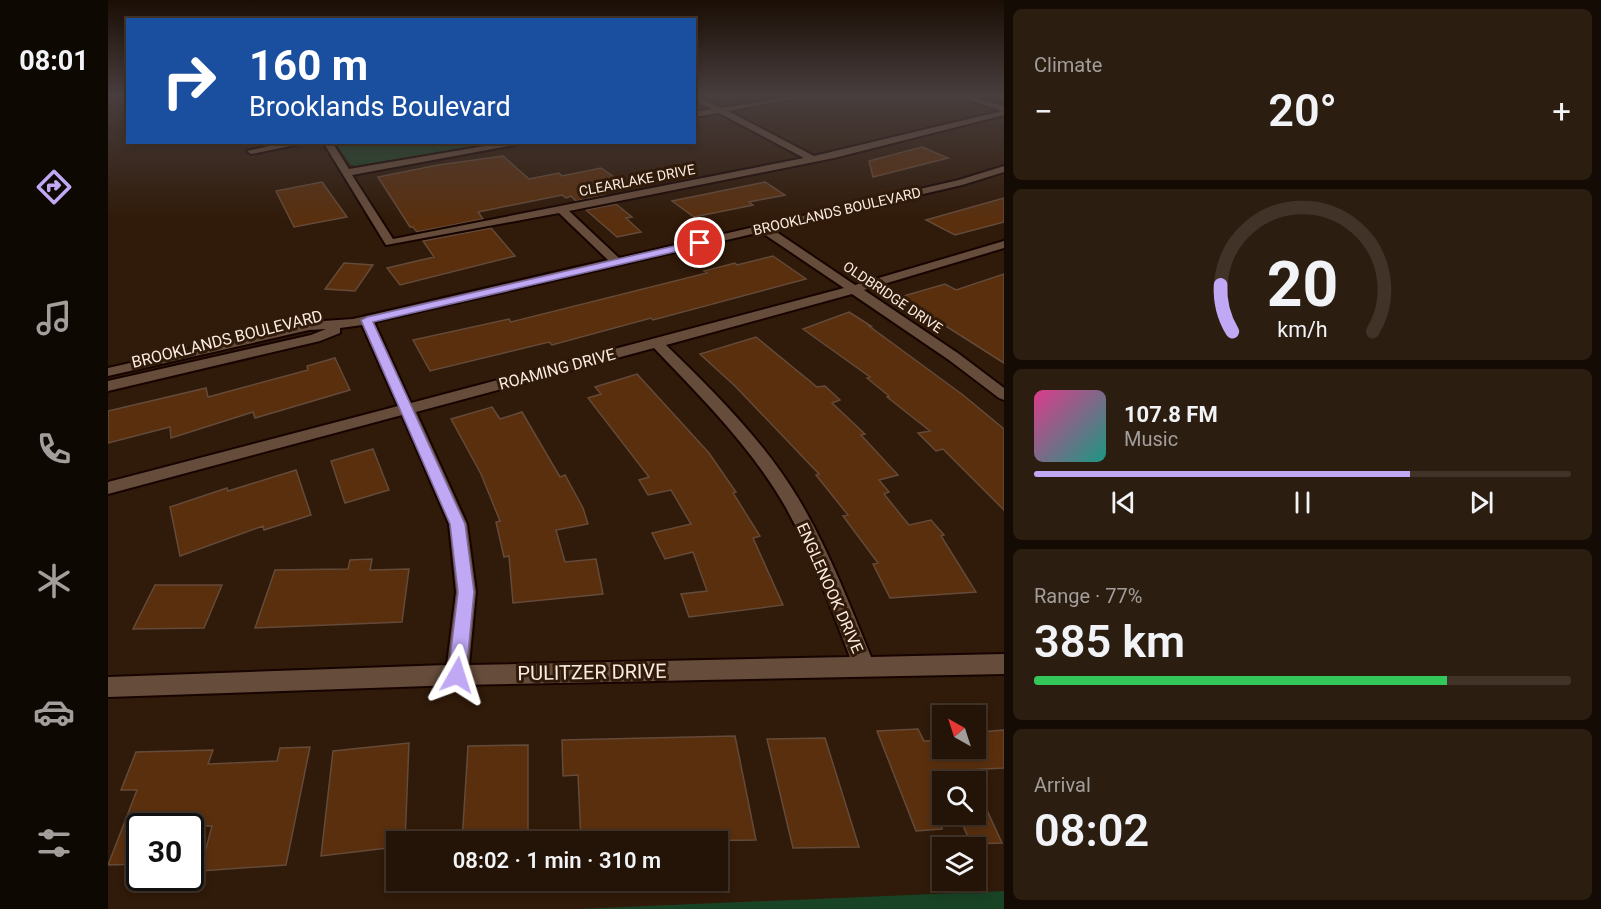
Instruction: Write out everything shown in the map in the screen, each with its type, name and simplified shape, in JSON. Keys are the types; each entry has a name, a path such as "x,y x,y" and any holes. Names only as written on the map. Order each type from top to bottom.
{"street":[{"path":"768,136 812,159"},
{"name":"CLEARLAKE DRIVE","path":"328,144 390,243 812,159 911,136"},
{"path":"251,151 294,144"},
{"path":"345,173 508,144"},
{"name":"BROOKLANDS BOULEVARD","path":"108,386 315,338 360,322 962,182 1004,169"},
{"path":"561,209 617,262"},
{"name":"OLDBRIDGE DRIVE","path":"763,228 954,357 1004,395"},
{"name":"ROAMING DRIVE","path":"108,488 657,343 854,289 1004,244"},
{"path":"360,322 407,409 458,524 466,592 457,675"},
{"name":"BROOKLANDS BOULEVARD","path":"108,372 309,327 360,322"},
{"name":"ENGLENOOK DRIVE","path":"657,343 738,426 779,483 820,558 865,668"},
{"name":"PULITZER DRIVE","path":"108,687 457,675 1004,664"}],"green space":[{"path":"489,144 356,166 350,164 337,145"},
{"path":"1004,891 1004,909 577,909"}],"building":[{"path":"922,147 948,158 873,177 869,161"},
{"path":"503,156 529,179 559,173 562,176 601,168 623,183 598,188 606,195 576,201 571,196 566,198 562,195 478,212 483,219 417,232 410,227 378,177 438,165"},
{"path":"322,182 347,217 294,227 276,191"},
{"path":"765,182 785,195 749,202 753,205 694,217 672,201"},
{"path":"1004,198 1004,222 955,235 926,220"},
{"path":"616,204 632,217 626,218 641,232 617,237 586,210"},
{"path":"491,228 515,256 400,285 387,268 434,257 423,241"},
{"path":"773,256 806,279 552,345 549,342 430,371 413,340 509,319 511,322 707,273 704,271 735,263 737,265"},
{"path":"344,263 373,265 355,291 325,289"},
{"path":"1004,274 1004,363 900,297 945,284 956,290"},
{"path":"849,312 963,395 1004,429 1004,510 943,449 936,451 918,433 930,431 887,397 889,396 867,378 870,377 803,329"},
{"path":"756,337 817,387 825,386 840,400 832,403 865,434 861,435 898,475 879,480 889,492 884,494 909,525 931,520 944,535 941,536 976,592 890,598 873,564 878,563 843,516 848,515 816,475 819,474 735,386 700,354"},
{"path":"335,358 350,390 255,418 253,412 171,438 170,427 108,443 108,411 206,388 208,397 308,370 307,366"},
{"path":"637,374 709,453 736,492 733,493 760,536 753,538 783,605 689,617 681,594 707,591 693,552 665,559 652,533 691,524 671,490 648,495 639,480 649,477 588,398 601,394 595,387"},
{"path":"492,407 500,419 522,412 560,477 565,475 583,508 588,524 556,530 565,562 596,559 603,594 513,603 509,556 504,557 496,522 500,521 481,474 451,419"},
{"path":"373,449 389,490 345,503 331,461"},
{"path":"296,470 311,515 264,530 263,526 180,556 170,507 227,488 228,491"},
{"path":"372,559 370,570 409,569 402,622 255,628 275,570 348,569 350,560"},
{"path":"155,585 222,585 204,628 133,629"},
{"path":"918,729 924,741 932,741 932,759 986,759 986,732 1004,730 1004,768 932,771 932,825 942,825 942,829 916,831 877,731"},
{"path":"735,736 756,840 728,840 728,831 581,831 578,775 563,776 562,740"},
{"path":"825,738 859,847 793,848 767,739"},
{"path":"409,743 405,831 386,831 386,848 321,856 333,751"},
{"path":"528,745 528,831 463,831 468,746"},
{"path":"310,747 286,865 204,871 204,856 212,826 204,826 204,813 128,813 137,790 121,790 136,752 213,750 208,764 277,761 280,748"},
{"path":"986,808 1002,843 986,844 986,837 968,837 963,825 986,825"},
{"path":"126,818 126,864 108,865"}],"route":[{"path":"457,675 466,592 458,524 367,320 700,243"}]}
